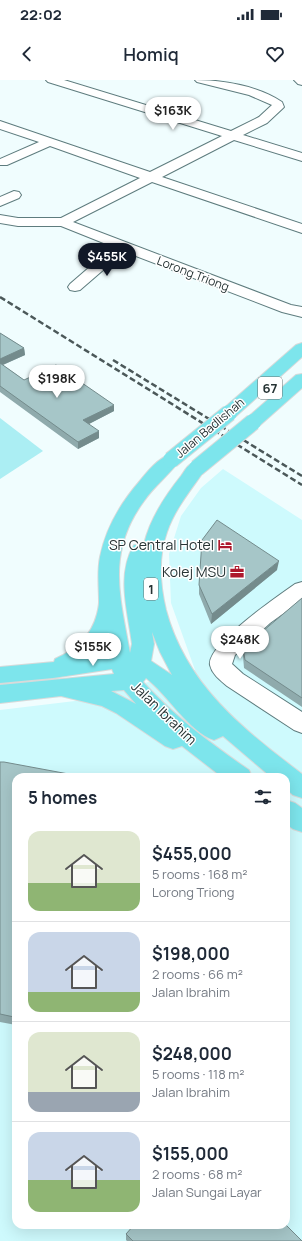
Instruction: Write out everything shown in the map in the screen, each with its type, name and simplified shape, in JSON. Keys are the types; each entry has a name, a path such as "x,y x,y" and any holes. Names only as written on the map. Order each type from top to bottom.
{"main road":[{"name":"Jalan Badlishah","path":"110,603 107,577 108,563 117,530 128,509 141,491 152,477 171,460 232,410 302,348"},
{"name":"67","path":"232,410 247,406 258,399 302,361"},
{"name":"Jalan Badlishah","path":"158,530 178,492 197,468 302,379"},
{"path":"130,668 143,644 134,586 136,563 142,546 147,538 158,530"},
{"name":"1","path":"158,530 151,561 152,596 160,623 171,651 182,673 209,707 268,762 282,773"},
{"path":"110,603 130,668"},
{"path":"57,679 96,641 106,622 110,603"},
{"path":"0,694 57,679 130,668 163,680 192,711 214,731 237,748 268,762"},
{"name":"Jalan Ibrahim","path":"130,668 172,724 213,758 234,773"},
{"path":"0,675 57,679 108,699 131,712 185,748 213,758"},
{"name":"1","path":"290,779 302,788"},
{"path":"290,813 302,822"}],"street":[{"path":"52,80 302,157"},
{"path":"0,219 18,222 65,222 270,116 275,111 278,104 263,96 201,80"},
{"path":"3,128 50,142 302,229"},
{"path":"3,162 50,142"},
{"path":"0,202 14,195"},
{"name":"Lorong Triong","path":"65,222 67,226 287,309 302,312"},
{"path":"75,287 97,268 126,248"},
{"path":"302,589 263,618 227,649 222,656 221,664 225,672 235,680 302,724"}],"shaded area":[{"path":"0,418 43,451 0,479"},
{"path":"223,469 302,520 302,1241 0,1241 0,710 75,701 195,670 171,603 169,554 181,516 201,488"}],"building":[{"path":"0,333 24,348 0,359"},
{"path":"0,363 24,380 56,365 114,405 83,420 99,431 78,442 0,386"},
{"path":"217,520 279,561 212,614 199,585 202,540"},
{"path":"302,598 302,698 245,660 243,648"},
{"path":"0,762 4,762 63,773 12,773 12,1017 0,1014"},
{"path":"130,1229 290,1229 302,1241 133,1241 126,1234"}],"railway":[{"path":"0,297 302,485"},
{"path":"113,360 302,476"}],"place":[{"name":"SP Central Hotel","path":"225,545"},
{"name":"Kolej MSU","path":"237,572"}]}
